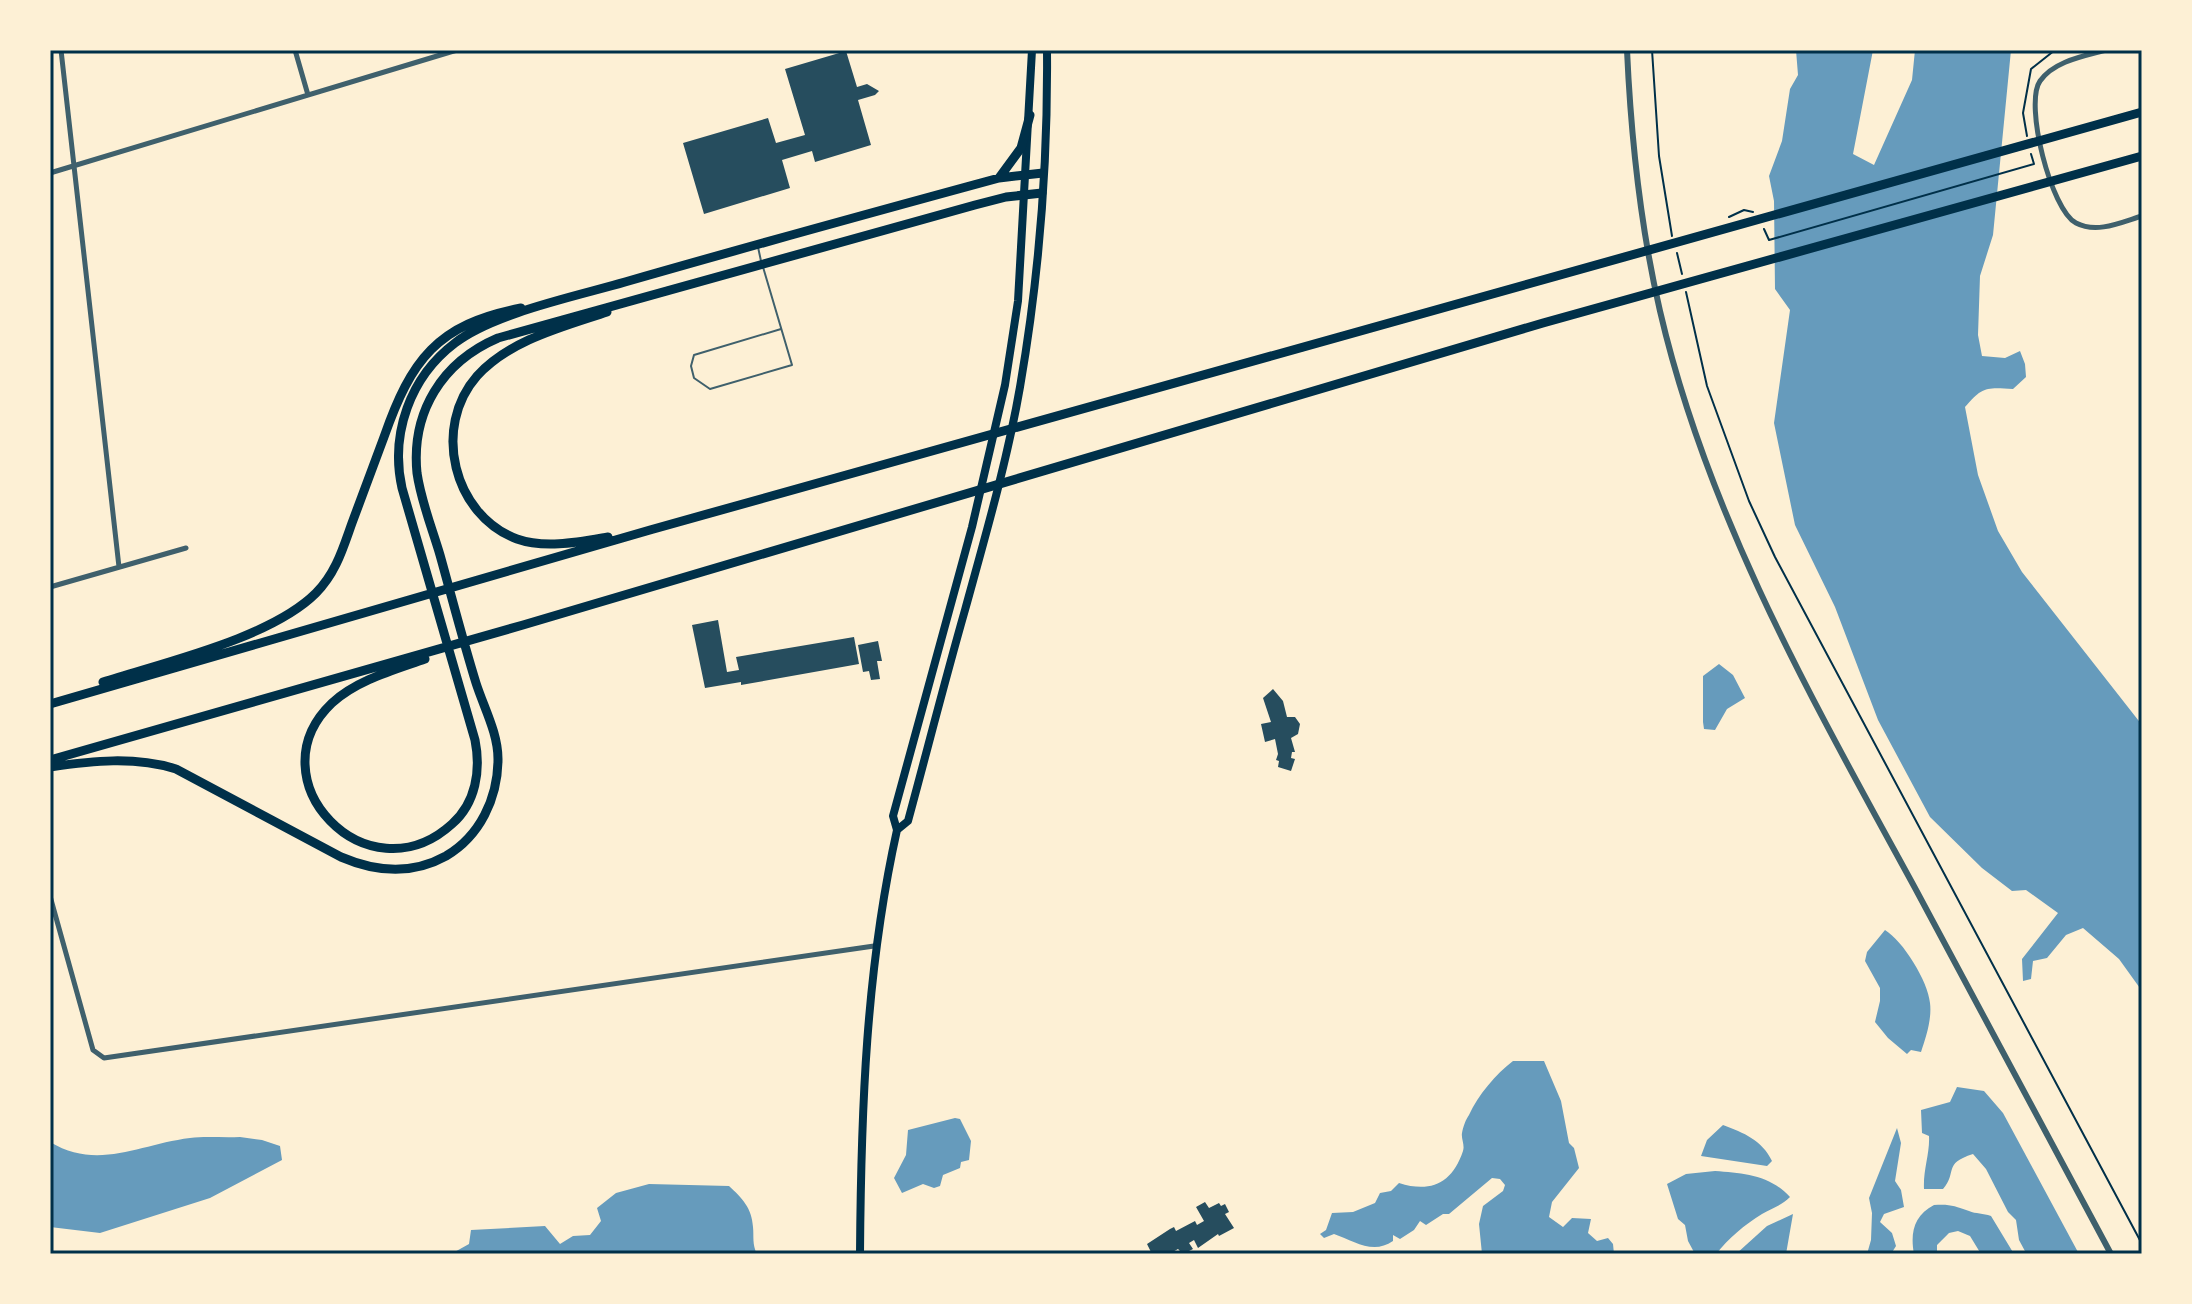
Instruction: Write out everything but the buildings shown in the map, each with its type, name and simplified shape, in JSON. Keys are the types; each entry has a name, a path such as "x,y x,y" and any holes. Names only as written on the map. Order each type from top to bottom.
{"highway":[{"path":"50,702 650,530 2142,112"},
{"path":"999,178 1021,148 1030,115"},
{"path":"50,760 523,625 1543,323 2142,156"},
{"path":"523,625 377,677 354,687 323,712 312,735 306,767 316,803 335,828 361,843 395,849 426,841 457,820 468,804 474,787 478,762 475,740 461,688 404,496 398,461 401,430 413,393 433,363 456,342 483,326 560,301 999,178 1043,173"},
{"path":"50,767 123,760 166,766 193,776 354,863 377,869 408,869 438,860 462,844 479,825 493,796 498,756 493,729 476,683 421,491 416,450 421,418 438,383 462,357 498,338 985,202 1042,193"},
{"path":"650,530 557,543 533,543 508,535 479,511 461,485 453,453 454,424 469,387 485,369 509,351 543,334 690,284"},
{"path":"50,702 249,633 308,600 323,585 338,562 394,409 415,367 445,338 481,318 560,301"}],"main road":[{"path":"860,1254 865,1071 874,946 897,830 893,816 972,527 1005,385 1018,301 1032,50"},
{"path":"897,830 908,821 989,523 1019,389 1032,304 1042,193 1047,50"}],"street":[{"path":"61,50 119,567"},
{"path":"295,50 308,95"},
{"path":"50,173 457,50"},
{"path":"1627,50 1630,122 1643,228 1660,312 1692,422 1725,514 1753,581 1811,696 2111,1254"},
{"path":"2106,50 2070,60 2051,70 2039,81 2033,100 2034,110 2056,199 2063,212 2075,222 2089,227 2107,226 2142,216"},
{"path":"50,587 186,548"},
{"path":"50,896 93,1050 104,1058 874,946"}],"lane":[{"path":"757,244 792,365 710,389 694,378 691,366 694,355 781,329"}],"path":[{"path":"1652,50 1660,166 1668,223 1682,273"},
{"path":"1769,240 2034,164"},
{"path":"1685,286 1707,386 1749,501 1775,557 2142,1244"}],"water":[{"path":"1796,50 1873,50 1853,154 1874,165 1912,80 1915,50 2011,50 1993,235 1980,276 1978,335 1982,356 2005,358 2020,351 2026,377 2013,389 1981,392 1965,407 1978,475 1998,531 2022,572 2142,725 2142,991 2119,959 2083,928 2066,935 2047,958 2033,961 2031,979 2023,981 2022,959 2058,913 2026,890 2012,891 1982,868 1930,817 1878,720 1835,607 1795,525 1774,423 1790,310 1775,289 1774,201 1769,176 1782,141 1790,89 1798,75"},
{"path":"1719,664 1733,675 1745,698 1727,709 1715,730 1704,729 1703,676"},
{"path":"1885,930 1907,952 1928,994 1930,1015 1921,1052 1911,1050 1907,1054 1875,1022 1880,988 1865,961 1867,952"},
{"path":"1513,1061 1544,1061 1561,1101 1569,1143 1574,1148 1579,1168 1552,1202 1549,1217 1563,1227 1572,1218 1591,1219 1588,1233 1597,1241 1608,1238 1613,1244 1614,1254 1482,1254 1479,1224 1483,1206 1503,1191 1505,1185 1500,1179 1492,1178 1449,1214 1443,1214 1426,1225 1420,1221 1414,1230 1400,1239 1393,1235 1393,1241 1386,1245 1371,1247 1334,1234 1324,1238 1320,1234 1326,1230 1332,1213 1353,1212 1375,1203 1380,1193 1391,1191 1399,1183 1421,1187 1446,1178 1463,1151 1462,1131 1473,1107 1488,1085"},
{"path":"1957,1087 1984,1091 2003,1113 2079,1254 2026,1253 2019,1240 2016,1220 2008,1212 1986,1169 1973,1154 1957,1161 1943,1189 1924,1189 1929,1136 1922,1133 1921,1110 1950,1102"},
{"path":"960,1119 971,1141 969,1160 961,1162 960,1168 943,1175 940,1186 934,1188 923,1184 902,1193 894,1178 906,1155 908,1130"},
{"path":"1723,1125 1758,1142 1772,1161 1767,1166 1701,1156 1707,1140"},
{"path":"1897,1128 1901,1143 1895,1181 1901,1190 1904,1207 1884,1214 1880,1222 1892,1233 1896,1246 1891,1254 1867,1254 1872,1213 1869,1198"},
{"path":"240,1137 280,1146 282,1160 210,1198 100,1233 50,1227 50,1142 68,1150 102,1155 190,1138"},
{"path":"1715,1171 1746,1174 1765,1180 1790,1197 1743,1227 1716,1254 1695,1254 1685,1225 1678,1219 1667,1184 1686,1174"},
{"path":"649,1184 729,1186 751,1214 757,1254 451,1254 469,1244 471,1230 545,1226 560,1244 573,1236 590,1235 601,1221 597,1208 616,1193"},
{"path":"1934,1205 1952,1206 1991,1216 2014,1254 1981,1254 1970,1236 1958,1231 1949,1233 1937,1245 1937,1254 1914,1254 1915,1225 1922,1214"},
{"path":"1793,1214 1786,1254 1736,1254 1767,1226"}]}
